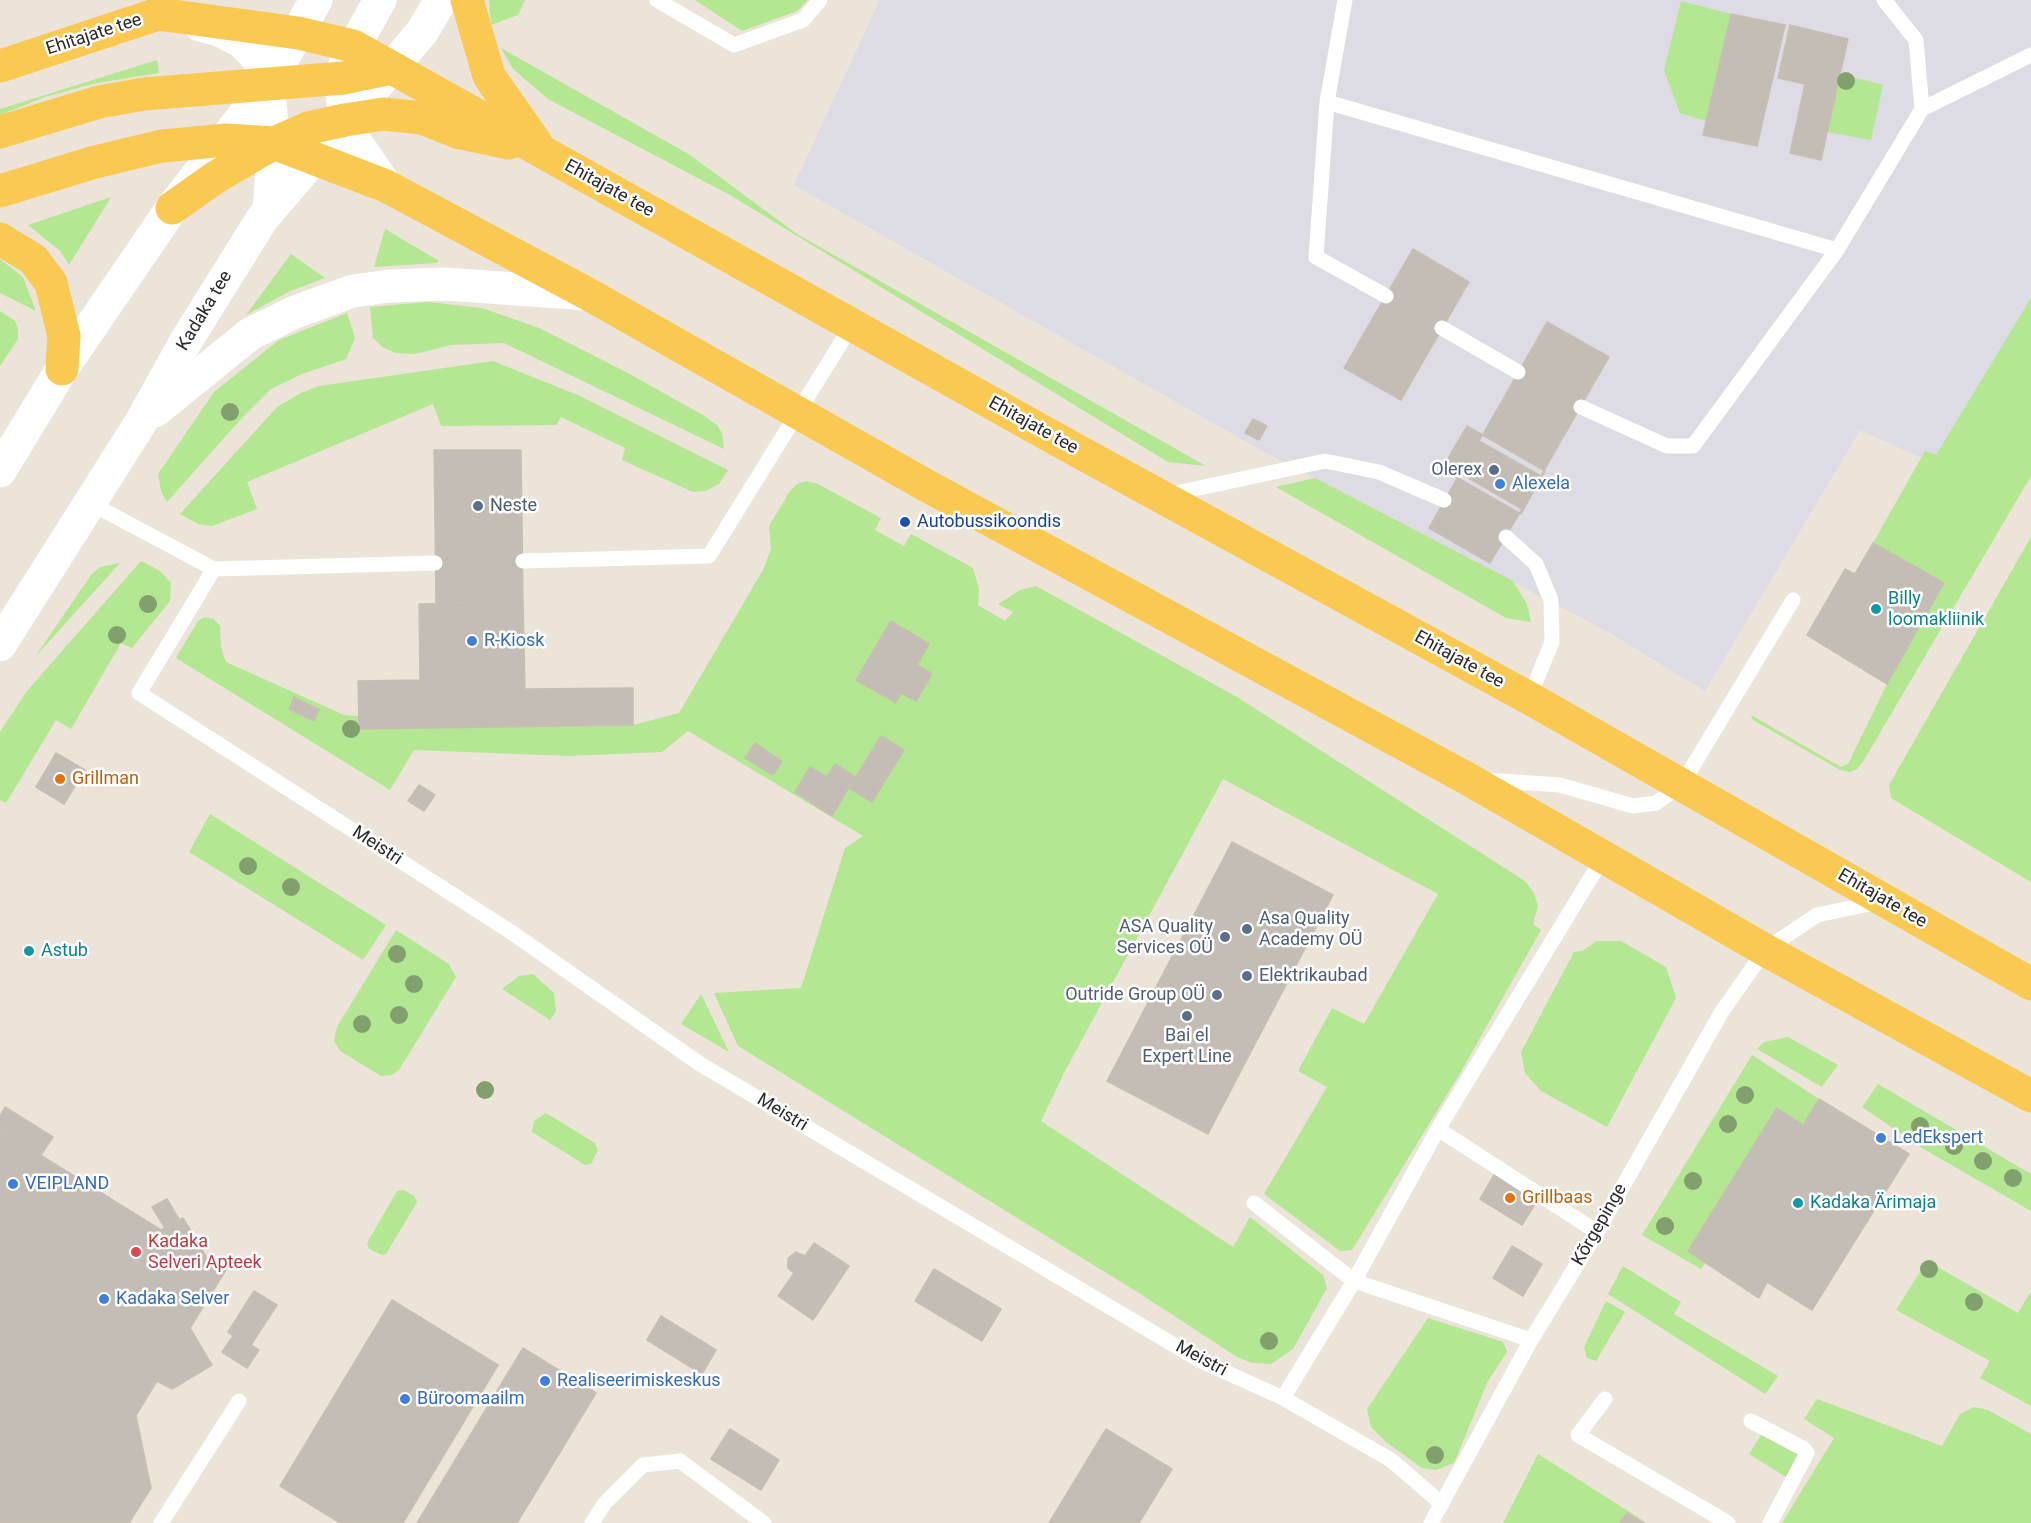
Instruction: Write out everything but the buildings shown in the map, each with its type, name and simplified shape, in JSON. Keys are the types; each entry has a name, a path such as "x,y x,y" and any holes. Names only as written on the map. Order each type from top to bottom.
{"main road":[{"path":"0,471 62,369 172,208 268,84 316,0"},
{"path":"380,0 345,63 342,95 345,120 353,138 386,186"},
{"name":"Kadaka tee","path":"0,645 141,422 186,341 269,211 422,32 441,0"},
{"path":"467,0 489,76 540,150"},
{"path":"169,7 241,41 257,57 268,84 274,143 269,211"},
{"name":"Ehitajate tee","path":"0,66 169,7 353,46 1160,496 1529,698 2031,984"},
{"path":"0,132 99,102 144,94 343,78 391,68"},
{"path":"172,208 216,177 274,143 308,129 383,114 422,118 457,132 540,150"},
{"path":"0,191 95,162 162,146 226,140 274,143 386,186 588,294 795,413 1468,779 1765,950 2031,1096"},
{"path":"0,239 33,259 51,283 64,336 62,369"},
{"path":"141,422 250,334 295,312 353,291 389,286 445,284 588,294"}],"lane":[{"path":"657,0 734,45 802,20 820,0"},
{"path":"1345,0 1327,102 1316,257 1386,297"},
{"path":"1884,0 1916,40 1922,109"},
{"path":"1581,407 1666,446 1693,446 1837,250 1922,109 2031,55"},
{"path":"1327,102 1837,250"},
{"path":"523,561 709,556 795,413 852,325"},
{"path":"1442,328 1518,372"},
{"path":"1160,496 1325,461 1379,472 1444,500"},
{"path":"90,503 214,569 435,563"},
{"path":"1506,537 1536,564 1551,600 1552,642 1529,698"},
{"name":"Meistri","path":"214,569 139,693 511,932 700,1064 1201,1361 1283,1398 1391,1461 1442,1504"},
{"path":"1468,779 1560,785 1609,801 1633,806 1656,803 1682,784 1793,600"},
{"path":"1283,1398 1354,1281 1438,1129 1604,856"},
{"path":"1765,950 1817,915 1885,901"},
{"name":"Kõrgepinge","path":"1431,1523 1531,1340 1597,1232 1721,1013 1765,950"},
{"path":"1438,1129 1597,1232"},
{"path":"1254,1203 1354,1281 1531,1340"},
{"path":"1605,1399 1578,1435 1728,1523"},
{"path":"161,1523 239,1401"},
{"path":"1750,1421 1804,1449 1807,1454 1770,1523"},
{"path":"592,1523 605,1503 643,1465 680,1461 764,1523"}],"shaded area":[{"path":"880,0 2031,0 2031,349 1955,473 1860,430 1705,691 1605,630 1259,449 794,185"}],"green space":[{"path":"489,0 525,0 518,15 491,25"},
{"path":"695,0 808,0 797,11 742,31"},
{"path":"1681,1 1731,14 1706,121 1680,113 1664,70"},
{"path":"501,48 690,155 797,234 1206,466 1168,462 730,195 548,99 513,69"},
{"path":"157,60 159,73 97,83 45,97 0,115 0,109"},
{"path":"1840,74 1883,85 1871,140 1827,132"},
{"path":"111,197 69,265 60,251 28,225"},
{"path":"385,229 439,261 437,263 374,267"},
{"path":"291,254 325,278 290,291 246,315"},
{"path":"0,259 23,277 36,311 0,293"},
{"path":"2031,298 2031,476 1864,760 1857,769 1850,772 1840,770 1753,720 1751,715 1841,767 1848,764 1887,684 1944,583 1873,543 1925,451 1936,455"},
{"path":"428,302 482,308 539,328 626,372 703,415 717,425 722,433 724,449 504,343 451,345 415,354 396,353 384,348 373,338 370,307"},
{"path":"0,311 15,321 18,339 0,366"},
{"path":"347,313 355,338 346,359 302,374 271,389 240,420 167,502 161,491 158,474 214,392 279,340"},
{"path":"493,361 580,396 728,470 719,484 706,491 693,492 622,460 625,448 561,417 556,425 441,426 433,404 247,482 257,509 212,526 198,524 180,514 277,407 301,393 319,386"},
{"path":"1315,478 1513,581 1527,604 1531,622 1506,618 1276,487"},
{"path":"807,481 818,484 881,518 875,530 904,546 911,534 973,568 979,589 978,605 1005,621 1013,612 998,604 1020,590 1036,586 1237,697 1525,881 1534,893 1538,906 1533,924 1541,930 1459,1075 1352,1250 1340,1251 1264,1194 1327,1087 1298,1071 1332,1008 1364,1024 1438,894 1223,779 1065,1071 1041,1121 1233,1247 1250,1217 1323,1275 1327,1288 1293,1349 1271,1364 1252,1363 1237,1357 1139,1293 738,1046 714,993 801,988 845,848 863,836 688,731 662,752 569,756 414,750 390,790 176,658 198,621 205,617 214,619 220,626 221,647 226,662 344,715 359,716 359,729 633,725 679,713 763,570 771,549 769,526 790,491 797,484","holes":["891,621 929,644 917,665 931,675 916,701 901,693 895,703 856,680","881,737 872,802 849,788 832,815 795,792 810,767 827,777 835,764 855,777","755,744 782,761 773,775 746,758"]},
{"path":"2031,537 2031,882 1891,798 1889,785"},
{"path":"141,561 160,571 171,583 170,601 132,648 121,643 71,729 56,720 6,803 0,800 0,732 27,691"},
{"path":"120,563 35,657 91,575 100,567"},
{"path":"210,814 386,925 363,960 189,852"},
{"path":"396,930 449,964 456,977 399,1070 392,1075 381,1076 340,1051 334,1041 337,1027"},
{"path":"1597,941 1621,941 1666,967 1676,998 1607,1127 1541,1091 1525,1073 1521,1052 1574,952 1582,951"},
{"path":"533,974 554,993 556,1011 550,1020 502,989 519,976"},
{"path":"701,994 729,1052 681,1024"},
{"path":"1788,1037 1838,1065 1822,1087 1757,1049 1764,1042"},
{"path":"1752,1055 1819,1099 1803,1125 1777,1108 1688,1251 1705,1263 1701,1269 1642,1235"},
{"path":"1878,1084 2031,1174 2031,1211 1922,1148 1862,1107"},
{"path":"546,1113 595,1143 598,1150 591,1164 585,1165 532,1132 534,1121"},
{"path":"404,1190 414,1196 417,1202 386,1254 382,1255 369,1249 367,1243 397,1191"},
{"path":"1927,1261 2018,1313 2031,1291 2031,1406 1980,1378 1990,1361 1896,1310"},
{"path":"1623,1266 1681,1302 1674,1314 1778,1376 1765,1394 1608,1294"},
{"path":"1606,1301 1625,1312 1596,1361 1587,1358 1584,1347"},
{"path":"1428,1318 1503,1342 1507,1352 1488,1381 1454,1463 1436,1470 1422,1468 1386,1442 1371,1427 1367,1409"},
{"path":"1817,1399 1942,1446 1960,1414 1974,1407 1988,1410 2031,1434 2031,1523 1782,1523 1834,1438 1804,1419"},
{"path":"1763,1432 1801,1456 1786,1477 1749,1454"},
{"path":"1538,1454 1647,1523 1627,1513 1620,1523 1503,1523"}],"place":[{"name":"Olerex","path":"1494,470"},
{"name":"Alexela","path":"1500,484"},
{"name":"Neste","path":"478,506"},
{"name":"Autobussikoondis","path":"905,522"},
{"name":"Billy loomakliinik","path":"1876,609"},
{"name":"R-Kiosk","path":"472,641"},
{"name":"Grillman","path":"60,779"},
{"name":"Asa Quality Academy OÜ","path":"1247,929"},
{"name":"ASA Quality Services OÜ","path":"1225,937"},
{"name":"Astub","path":"29,951"},
{"name":"Elektrikaubad","path":"1247,976"},
{"name":"Outride Group OÜ","path":"1217,995"},
{"name":"Bai el Expert Line","path":"1187,1016"},
{"name":"LedEkspert","path":"1881,1138"},
{"name":"VEIPLAND","path":"13,1184"},
{"name":"Grillbaas","path":"1510,1198"},
{"name":"Kadaka Ärimaja","path":"1798,1203"},
{"name":"Kadaka Selveri Apteek","path":"136,1252"},
{"name":"Kadaka Selver","path":"104,1299"},
{"name":"Realiseerimiskeskus","path":"545,1381"},
{"name":"Büroomaailm","path":"405,1399"}]}
